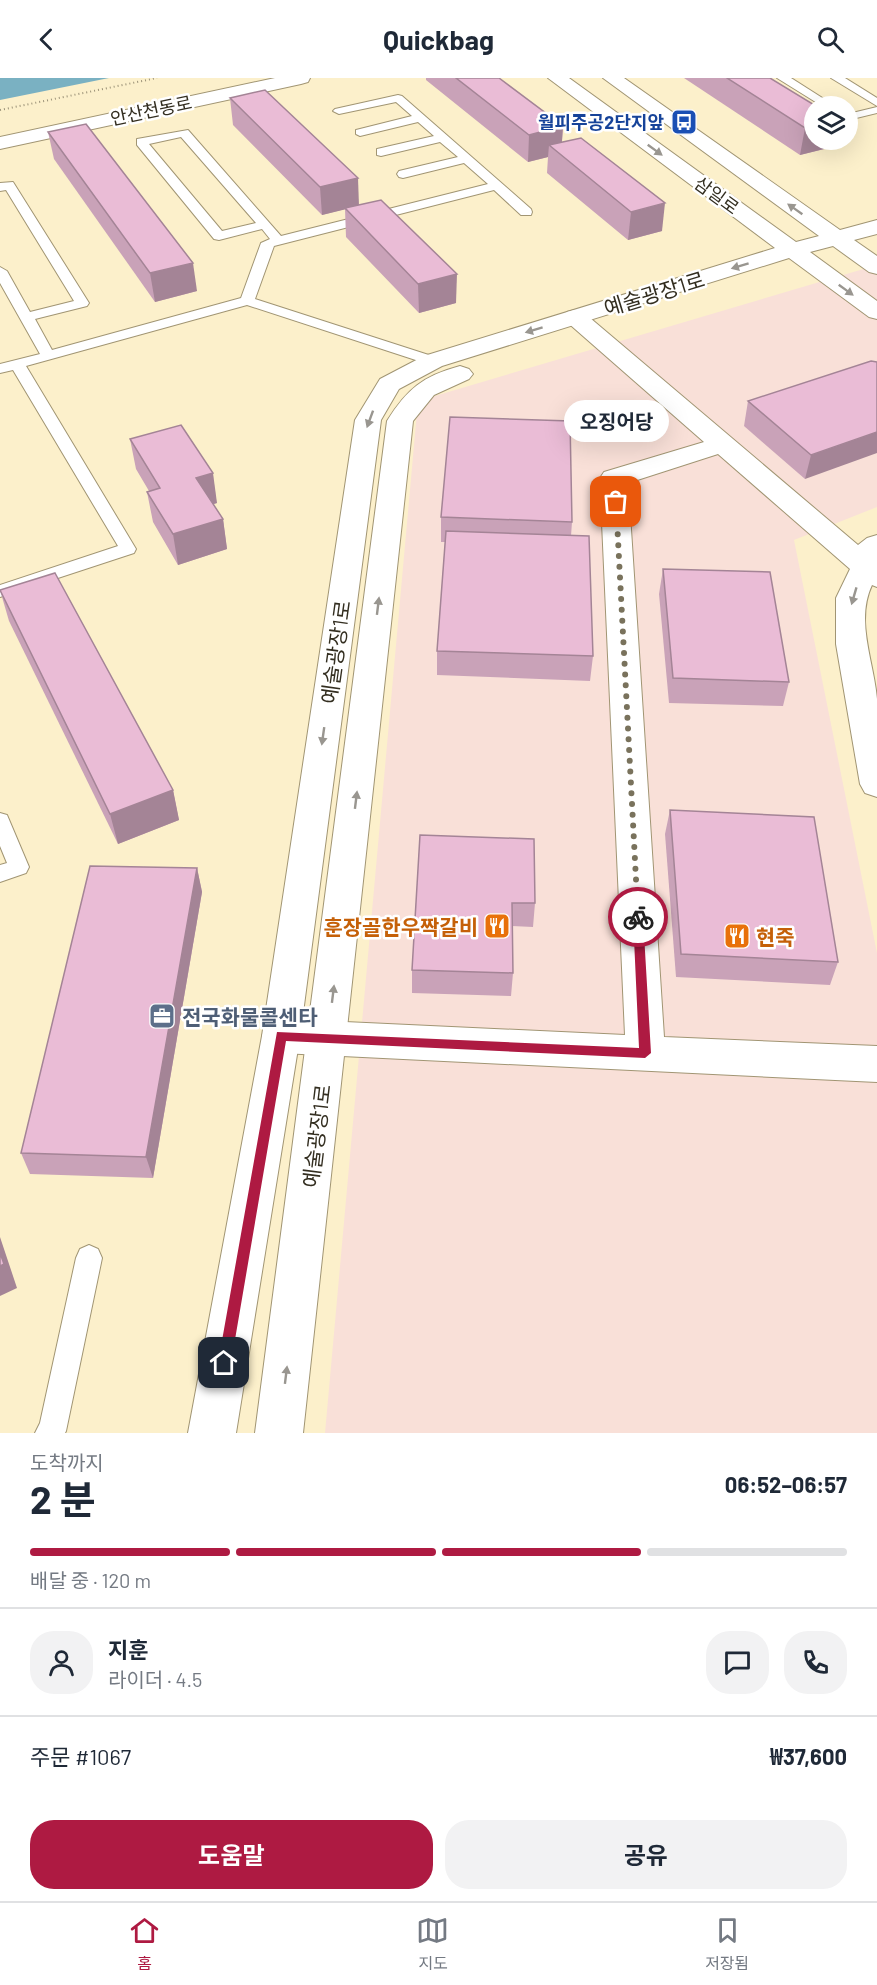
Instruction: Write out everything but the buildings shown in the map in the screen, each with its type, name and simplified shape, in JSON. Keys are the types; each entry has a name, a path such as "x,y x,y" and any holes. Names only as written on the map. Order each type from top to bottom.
{"street":[{"name":"안산천동로","path":"0,143 301,78"},
{"name":"삼일로","path":"557,78 877,312"},
{"name":"삼일로","path":"612,78 862,252"},
{"name":"예술광장1로","path":"279,1433 400,421 413,398 436,382 585,325 803,258 862,252 877,227"},
{"name":"예술광장1로","path":"212,1433 281,1036 368,420 388,384 433,360 585,325"},
{"path":"585,325 723,444 873,563 851,598 851,644 877,784"},
{"path":"645,1053 614,478 723,444"},
{"path":"281,1036 877,1064"}],"lane":[{"path":"783,78 812,96"},
{"path":"837,78 877,103"},
{"path":"339,111 398,98 526,212"},
{"path":"858,115 877,110"},
{"path":"360,132 420,118"},
{"path":"264,225 219,236 141,142 184,133 278,240"},
{"path":"381,152 442,138"},
{"path":"403,174 466,159"},
{"path":"0,187 9,185 82,303 26,316"},
{"path":"247,301 268,243 496,186"},
{"path":"0,272 48,355"},
{"path":"0,369 247,301 433,360"},
{"path":"0,591 128,549 17,364"},
{"path":"0,821 19,867 0,874"},
{"path":"49,1433 52,1431 89,1258"}],"path":[{"path":"131,78 134,82"},
{"path":"0,110 157,79"}],"shaded area":[{"path":"877,265 877,507 794,540 877,953 877,1433 325,1433 418,401"}],"water":[{"path":"0,78 109,78 0,100"}],"way so far":[{"path":"616,502 638,917"}],"place":[{"name":"월피주공2단지앞","path":"684,122"},
{"name":"오징어당","path":"616,502"},
{"name":"훈장골한우짝갈비","path":"497,926"},
{"name":"현죽","path":"737,936"},
{"name":"전국화물콜센타","path":"162,1016"}],"route":[{"path":"224,1363 281,1036 645,1053 638,917"}]}
